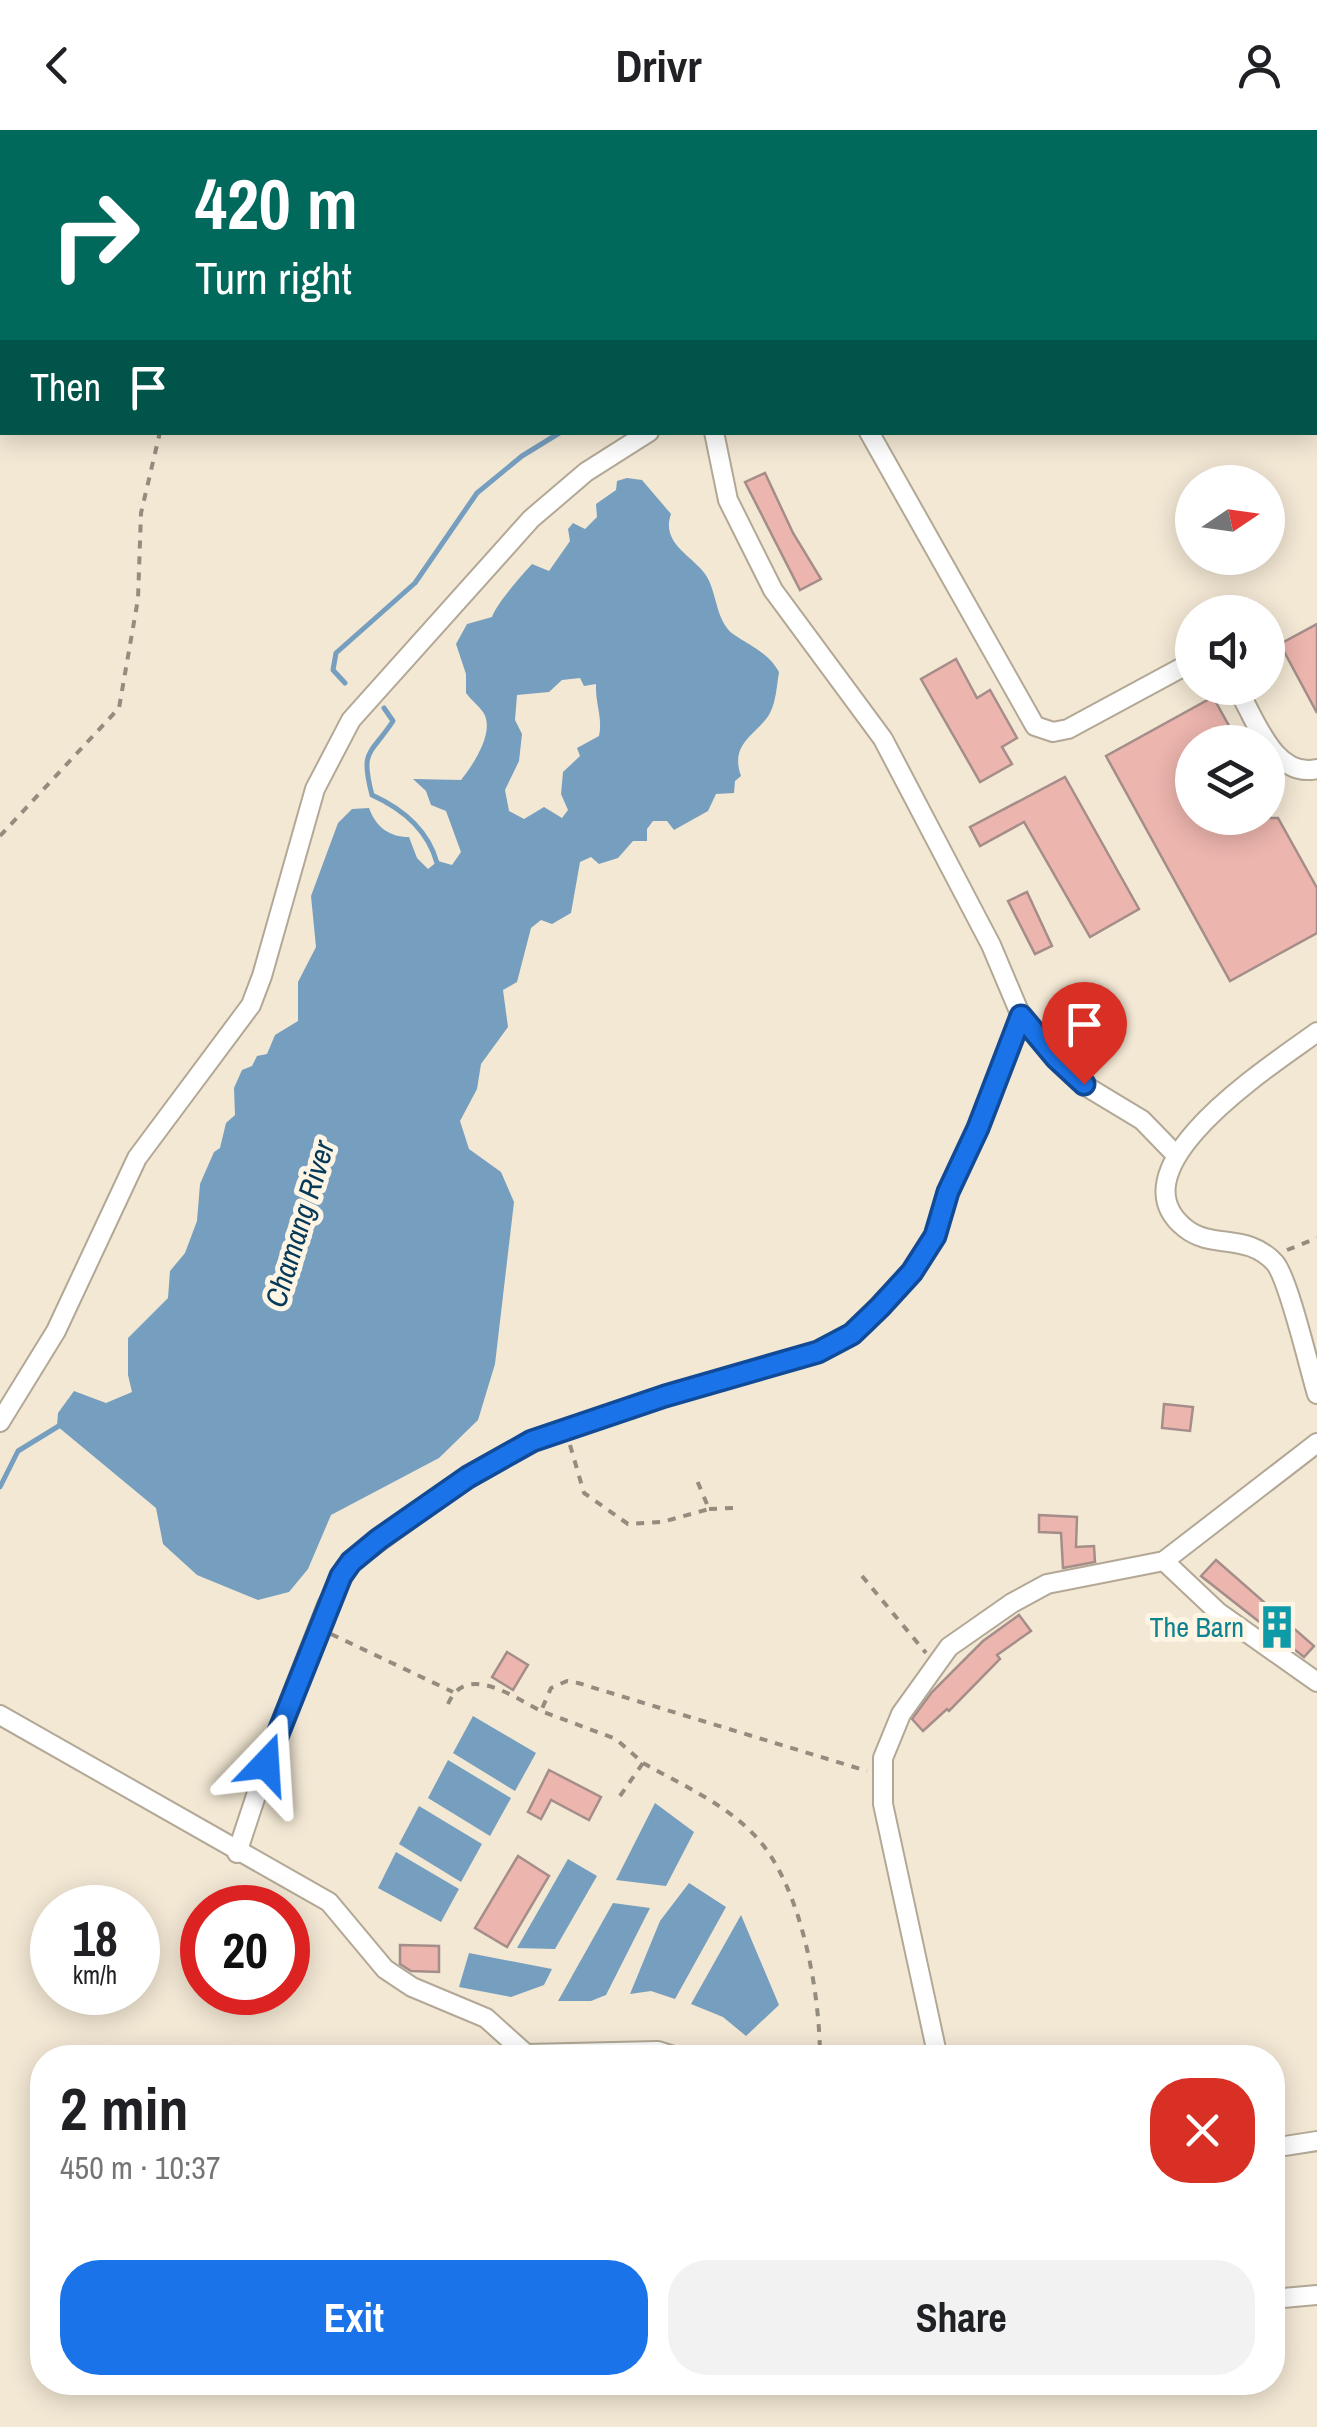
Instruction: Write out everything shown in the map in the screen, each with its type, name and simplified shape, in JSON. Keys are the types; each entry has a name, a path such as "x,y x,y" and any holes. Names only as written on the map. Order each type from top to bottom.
{"street":[{"path":"0,1422 56,1331 136,1158 250,1004 262,976 315,788 351,720 531,519 586,472 643,435"},
{"path":"715,435 728,500 773,590 883,739 991,944 1021,1016 1084,1084 1142,1120 1175,1154"},
{"path":"871,435 1036,726 1053,732 1068,729 1175,671"},
{"path":"1247,705 1285,764 1295,770 1317,770"},
{"path":"237,1853 276,1735 318,1628 341,1576 362,1552 500,1457 565,1428 794,1360 852,1334 912,1272 935,1236 948,1192 978,1128 1021,1016"},
{"path":"1317,1032 1224,1102 1175,1154 1167,1192 1177,1220 1203,1238 1245,1242 1277,1265 1317,1394"},
{"path":"935,2045 883,1804 881,1775 893,1730 936,1664 962,1637 1030,1591 1164,1561 1317,1443"},
{"path":"1164,1561 1218,1612 1317,1682"},
{"path":"0,1715 328,1902 384,1969 412,1987 486,2018 516,2045"},
{"path":"1285,2146 1317,2142"},
{"path":"1285,2298 1317,2295"}],"path":[{"path":"0,836 59,777 119,708 138,599 141,513 159,435"},
{"path":"1270,1260 1317,1238"},
{"path":"565,1428 584,1493 628,1524 662,1522 734,1508"},
{"path":"696,1478 709,1510"},
{"path":"862,1576 936,1664"},
{"path":"318,1628 453,1692"},
{"path":"541,1710 550,1688 567,1681 578,1683 881,1775"},
{"path":"448,1704 453,1692 465,1684 484,1684 616,1739 643,1762 718,1805 758,1839 786,1885 809,1957 819,2045"},
{"path":"620,1796 643,1762"}],"water":[{"path":"642,480 671,514 670,534 707,577 727,629 764,654 779,672 774,704 742,747 738,764 741,776 735,781 734,793 716,794 708,811 674,830 667,821 653,821 647,829 647,841 633,841 618,858 599,864 591,857 580,862 571,913 552,924 541,920 531,928 517,982 503,990 508,1027 481,1064 477,1089 460,1121 469,1149 501,1172 514,1202 495,1364 478,1420 439,1458 331,1515 308,1569 289,1592 258,1600 197,1575 163,1544 156,1508 57,1426 58,1413 74,1391 106,1403 132,1392 128,1338 168,1298 170,1271 185,1253 197,1221 200,1184 214,1152 220,1148 226,1123 235,1115 234,1088 242,1070 252,1066 257,1056 267,1054 275,1035 298,1021 298,982 316,947 311,896 338,823 352,809 369,808 384,830 409,837 417,858 428,869 438,861 452,865 461,852 446,811 431,805 426,791 413,779 461,780 485,738 486,720 466,693 466,674 456,644 467,624 492,617 532,564 549,571 570,541 568,529 573,523 585,529 597,517 596,504 616,490 617,481","holes":["580,678 584,686 596,684 600,729 599,736 577,748 580,756 563,772 561,794 568,810 562,818 544,807 524,819 509,811 505,790 519,761 522,734 515,720 517,695 549,692 562,680"]},
{"path":"473,1716 536,1753 515,1791 453,1753"},
{"path":"448,1760 511,1798 490,1836 428,1798"},
{"path":"655,1803 694,1832 666,1886 616,1880"},
{"path":"419,1806 482,1844 461,1882 399,1844"},
{"path":"396,1852 459,1889 441,1922 378,1888"},
{"path":"568,1859 597,1876 555,1949 517,1948"},
{"path":"689,1883 726,1907 675,1999 651,1991 630,1994 660,1921"},
{"path":"613,1903 650,1908 606,1995 591,2001 558,2001"},
{"path":"741,1915 779,2005 746,2036 723,2017 691,2004"},
{"path":"469,1953 552,1969 544,1985 511,1997 459,1987"}],"building":[{"path":"765,473 793,533 821,579 800,590 745,482"},
{"path":"1317,624 1317,713 1285,653 1285,641"},
{"path":"956,659 977,698 990,690 1017,738 1002,747 1012,764 980,782 921,679"},
{"path":"1198,705 1217,705 1229,725 1175,725 1175,835 1285,835 1285,831 1317,888 1317,933 1230,981 1106,756"},
{"path":"1065,777 1139,909 1090,937 1024,822 980,846 970,827"},
{"path":"1027,892 1052,946 1035,954 1008,901"},
{"path":"1164,1404 1193,1407 1190,1431 1162,1428"},
{"path":"1039,1515 1077,1517 1076,1547 1094,1546 1095,1562 1063,1568 1061,1533 1039,1532"},
{"path":"1216,1560 1314,1646 1304,1657 1201,1576"},
{"path":"1019,1615 1031,1631 997,1655 1000,1659 949,1711 923,1731 912,1719 932,1692 983,1641"},
{"path":"507,1652 528,1665 513,1690 492,1677"},
{"path":"549,1770 601,1797 589,1820 551,1800 541,1819 528,1812"},
{"path":"518,1856 549,1876 507,1947 475,1928"},
{"path":"400,1945 439,1946 439,1972 411,1971 400,1964"}],"waterway":[{"path":"345,683 333,670 336,653 415,583 477,493 522,456 556,435"},
{"path":"384,708 393,721 367,761 372,795 413,822 437,863"},
{"name":"Chamang River","path":"0,1487 18,1451 62,1424"}],"place":[{"name":"The Barn","path":"1277,1627"}],"route":[{"path":"266,1764 327,1605 341,1576 362,1552 468,1477 532,1441 584,1421 818,1352 852,1334 912,1272 935,1236 948,1192 978,1128 1021,1016 1084,1084"}]}
